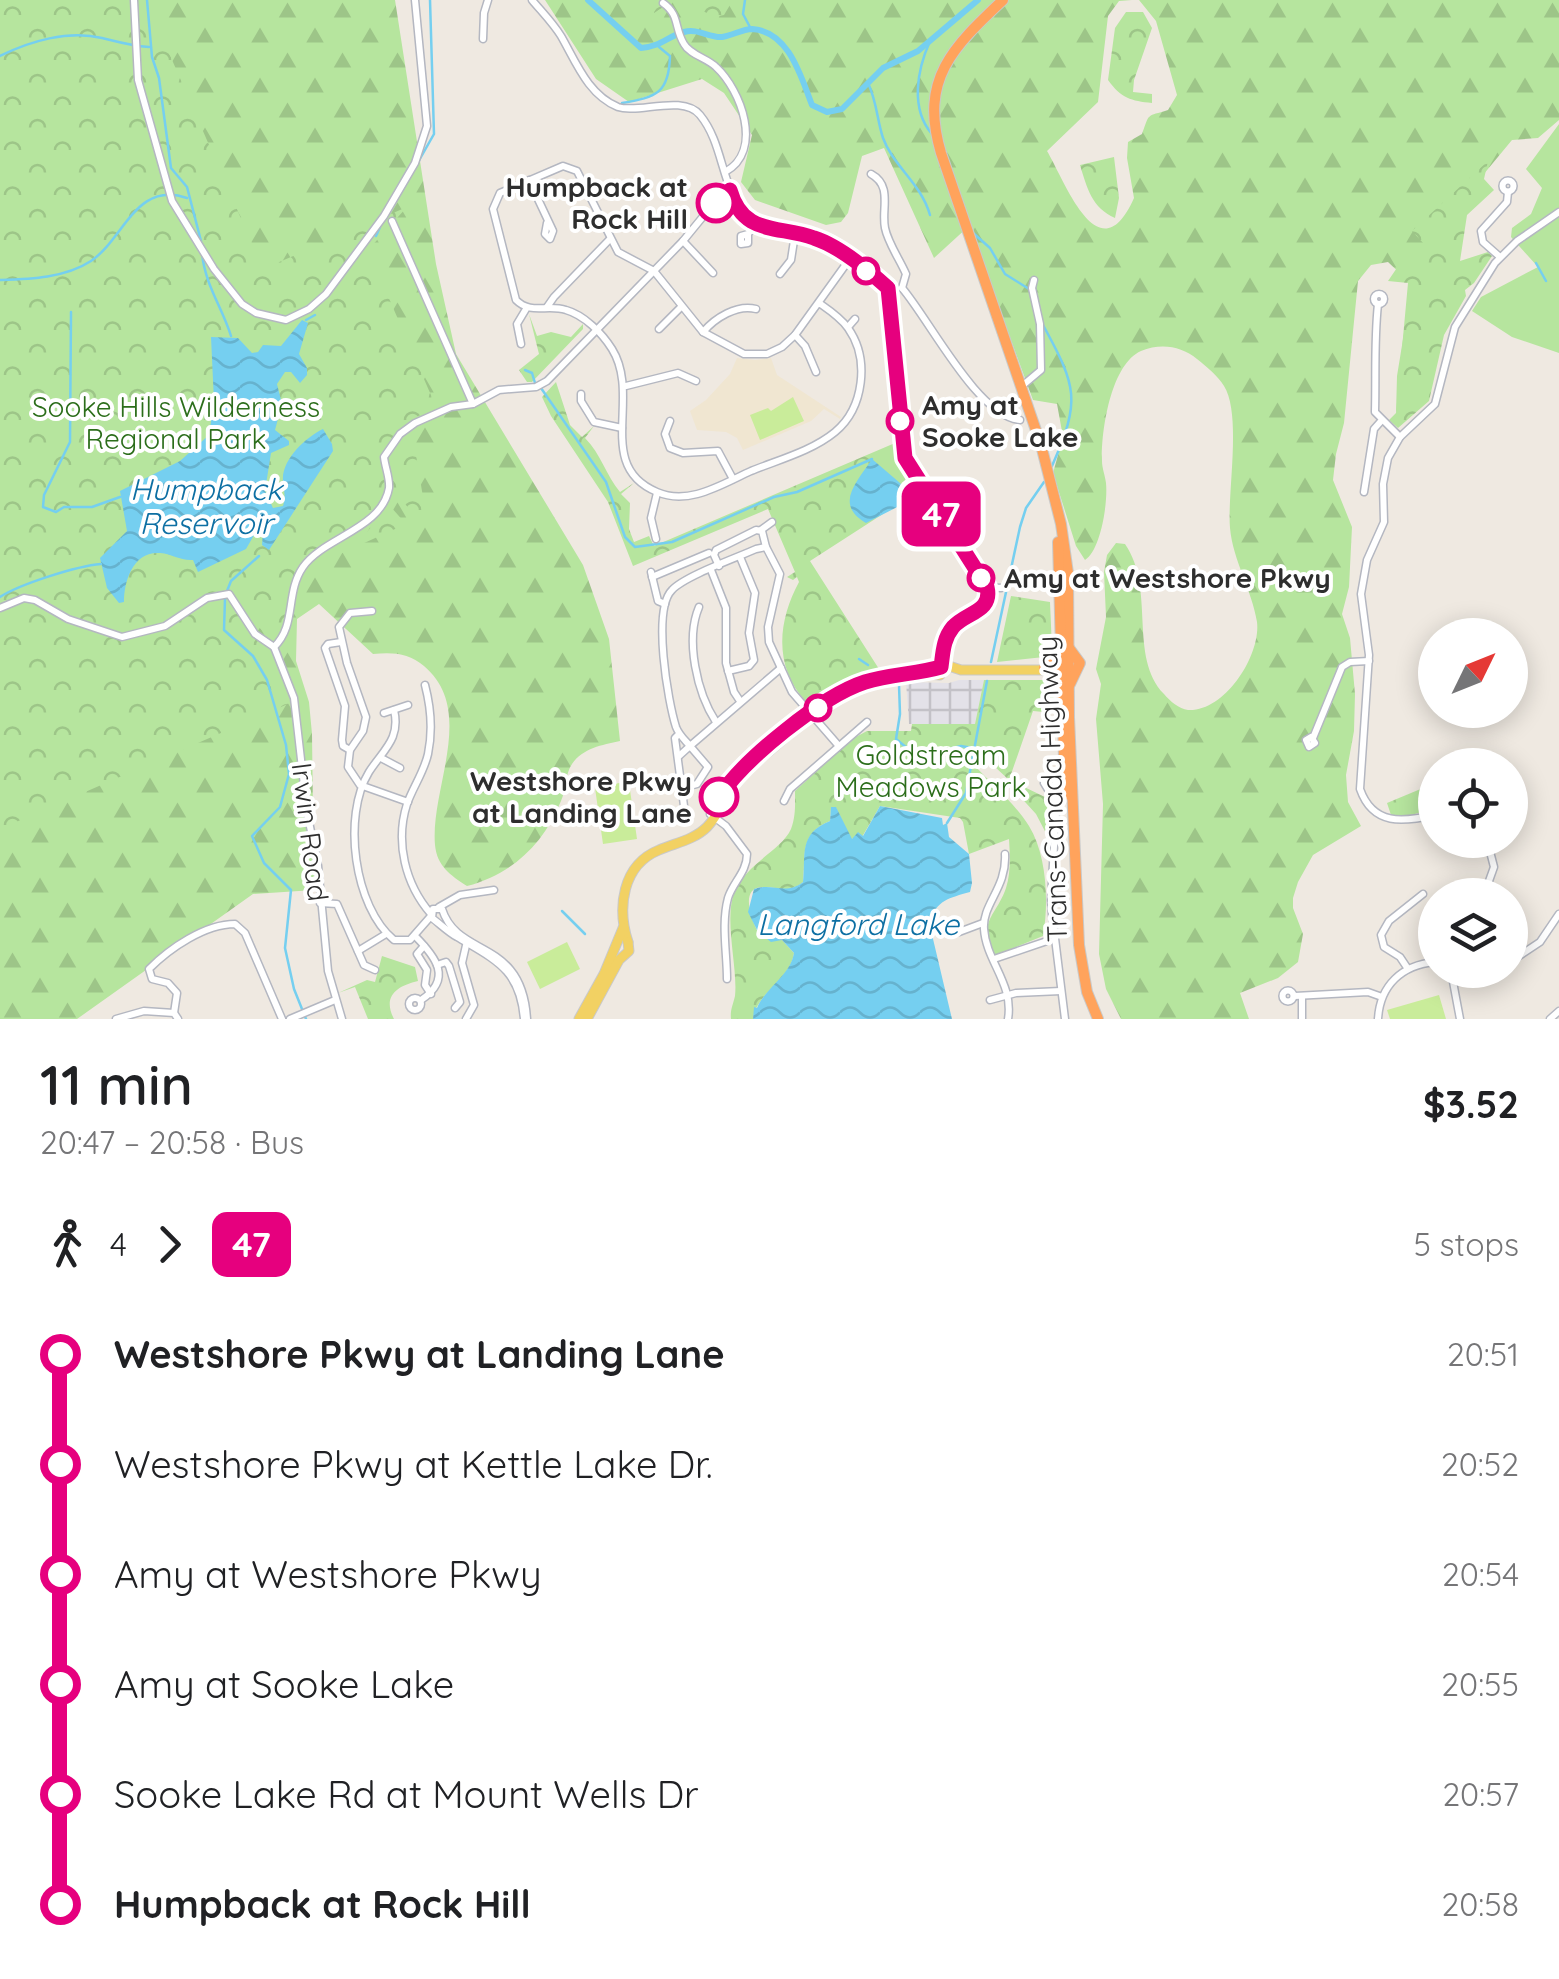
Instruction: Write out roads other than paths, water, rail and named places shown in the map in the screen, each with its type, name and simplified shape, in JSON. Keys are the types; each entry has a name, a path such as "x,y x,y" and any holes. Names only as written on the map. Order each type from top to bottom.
{"highway":[{"name":"Trans-Canada Highway","path":"1000,0 964,35 948,57 936,88 934,116 940,153 1047,463 1062,524 1067,560 1065,689 1074,961 1080,990 1095,1019"},
{"name":"Trans-Canada Highway","path":"1000,0 960,34 946,53 933,86 930,121 940,164 1045,474 1058,540 1065,649"},
{"path":"1021,386 1045,474"},
{"path":"1060,599 1065,669"},
{"path":"1065,649 1083,661 1065,689 1045,670 1065,649"}],"main road":[{"path":"579,1019 621,943 624,891 631,872 649,855 684,840 712,816 734,776 810,714 852,687 898,675 966,669 1045,670"},
{"path":"898,675 1065,669"},
{"path":"586,1019 624,955 616,952 621,943"}],"street":[{"path":"134,0 138,80 172,201 214,269 242,304 256,313 286,320 309,308 338,281 406,183 422,146 427,126 415,0"},
{"path":"483,39 488,0"},
{"path":"532,0 559,33 594,91 625,109 657,105 695,110 725,172 734,202"},
{"path":"663,3 673,11 687,49 712,62 741,104 746,137 734,166 725,172"},
{"path":"526,308 513,293 493,209 500,193 562,166 577,171 609,240 623,256 654,271 703,332 733,349 755,356 782,347 796,335 849,260"},
{"path":"871,174 878,178 886,197 884,228 906,274 902,288"},
{"path":"529,180 548,223"},
{"path":"0,608 24,598 35,600 68,618 122,637 164,626 206,598 230,594 255,634 274,646 287,630 293,589 304,567 321,550 363,523 386,496 389,483 384,457 409,425 446,409 473,404 504,389 540,386 682,242 720,196 730,190"},
{"path":"1499,256 1483,242 1481,231 1507,202 1508,192"},
{"path":"720,196 734,202 756,224 823,242 889,290 902,288"},
{"path":"1418,817 1394,821 1375,812 1362,795 1358,778 1368,661 1360,594 1367,560 1382,528 1383,463 1399,436 1431,402 1451,325 1499,256 1510,241 1559,210"},
{"path":"392,221 473,404"},
{"path":"748,234 756,224"},
{"path":"780,274 791,260 795,234"},
{"path":"547,307 609,240"},
{"path":"682,242 714,274"},
{"path":"1021,386 1039,374 1042,365 1034,280"},
{"path":"902,288 922,311 949,360 1002,415 1020,420"},
{"path":"889,290 905,458 987,587 986,603 953,627 946,642 945,671"},
{"path":"526,308 568,310 597,330 620,364 626,386 622,428 626,463 644,486 671,497 696,495 820,442 848,418 858,398 862,376 857,345 848,327 819,302"},
{"path":"1378,304 1373,352 1378,377 1375,410 1399,436"},
{"path":"703,332 713,320 746,306 756,309"},
{"path":"659,330 682,307"},
{"path":"520,344 517,324 526,308"},
{"path":"848,327 855,320"},
{"path":"796,335 810,354 816,372"},
{"path":"626,386 678,373 696,381"},
{"path":"581,394 586,413 594,422 622,428"},
{"path":"1364,492 1374,429 1382,420"},
{"path":"670,421 664,434 670,448 684,453 718,451 733,479"},
{"path":"656,539 651,518 657,492"},
{"path":"719,566 716,550 772,522"},
{"path":"761,530 780,574 768,632 795,696 838,745"},
{"path":"681,788 697,784 708,767 679,734 664,663 666,604 673,589 766,547"},
{"path":"666,604 658,601 652,575 709,553"},
{"path":"728,671 749,666 754,660 749,633 755,593 740,556"},
{"path":"694,561 700,575"},
{"path":"710,570 727,611 724,643 728,671 740,701"},
{"path":"987,587 1001,588"},
{"path":"699,607 694,629 697,668 704,699 716,722"},
{"path":"372,610 346,616 339,627 366,717 347,761 350,773 364,787 408,802"},
{"path":"341,642 325,648 344,700 342,740 350,750"},
{"name":"Irwin Road","path":"274,646 294,698 306,812 318,866 328,971 342,1019"},
{"path":"1065,669 1083,661"},
{"path":"1313,738 1342,667 1350,662 1368,661"},
{"path":"679,756 781,668"},
{"path":"425,684 431,714 429,748 408,802 402,830 404,859 412,886 436,916 496,959 510,975 519,992 525,1019"},
{"path":"384,713 408,705"},
{"path":"394,710 395,735 370,771 356,824 357,864 367,900 386,934 400,942 415,936 460,895 494,890"},
{"path":"784,801 790,789 867,722"},
{"path":"679,734 675,738 686,820"},
{"path":"380,758 400,768"},
{"path":"1056,803 1052,914 1065,1019"},
{"path":"712,816 726,826 748,854 728,900 724,936 727,979"},
{"path":"1005,854 1002,884 983,922 986,946 1008,996 1008,1019"},
{"path":"1408,969 1400,956 1384,947 1381,935 1389,921 1418,898"},
{"path":"320,904 337,904 365,966 375,970"},
{"path":"1528,952 1554,933 1559,914"},
{"path":"958,922 959,932 983,922"},
{"path":"116,1019 144,1011 176,1016 177,993 168,983 152,980 149,969 212,927 235,924 245,933 282,1019"},
{"path":"358,951 386,934"},
{"path":"415,936 437,965 438,982 431,994 421,1000"},
{"path":"466,1019 474,1005 462,967 467,941"},
{"path":"994,958 1047,941"},
{"path":"424,946 417,954 425,966 425,986 431,994"},
{"path":"437,965 446,962 449,966 460,1000 455,1008"},
{"path":"1378,1019 1382,997 1392,981 1418,966"},
{"path":"1453,988 1460,1019"},
{"path":"990,1000 1061,991"},
{"path":"1302,1019 1298,996 1368,992 1382,997"},
{"path":"290,1019 335,1000"},
{"path":"1550,1019 1559,1012"}],"water":[{"name":"Humpback Reservoir","path":"302,320 308,323 299,354 307,375 300,383 291,372 285,372 277,384 282,404 275,430 289,445 271,453 265,491 273,508 283,506 283,473 302,443 323,429 333,451 269,550 262,545 263,532 257,530 246,549 198,572 193,560 151,554 132,569 124,602 119,603 107,588 100,558 127,531 120,491 180,461 209,435 214,402 211,337 238,338 252,353 258,352 263,345 281,346"},
{"path":"872,459 900,483 911,500 866,523 856,516 850,500 855,484"},
{"name":"Langford Lake","path":"880,806 942,818 949,837 969,854 970,892 945,901 929,922 952,1019 753,1019 754,1007 783,975 794,953 782,940 771,942 758,932 748,912 754,889 785,889 803,882 808,839 830,821 831,807 836,807 852,839 858,832 863,836"}],"waterway":[{"path":"147,0 152,57 159,78 171,168 187,187 201,241"},
{"path":"400,194 434,134 430,0"},
{"path":"588,0 641,48 689,31 722,37 748,29 765,32 792,57 812,105 827,112 842,109 883,68 918,51 978,0"},
{"path":"745,0 743,14 751,29"},
{"path":"0,56 36,42 76,35 149,47"},
{"path":"930,41 922,64 918,101 932,134"},
{"path":"622,103 652,95 664,86 670,56 659,47"},
{"path":"868,83 883,138 930,215"},
{"path":"0,280 47,276 81,267 103,251 143,204 155,197 187,198"},
{"path":"376,236 380,227"},
{"path":"972,232 990,248 1005,274 1029,289"},
{"path":"202,253 210,286 231,336"},
{"path":"1536,263 1546,281"},
{"path":"71,312 70,442 44,495 43,507 56,512 64,507 92,507 120,497"},
{"path":"306,320 315,315"},
{"path":"1043,325 1063,364 1071,394 1068,425 1052,466"},
{"path":"525,370 532,373 535,383"},
{"path":"541,388 606,482 625,537 635,547 672,542 872,459"},
{"path":"991,662 1020,527 1026,508 1044,482"},
{"path":"227,591 231,581 259,556"},
{"path":"0,597 49,576 101,564"},
{"path":"225,599 224,630 253,656 267,680 286,745 289,774 280,807 252,836 264,863 291,890 285,948 306,1019"},
{"path":"859,659 868,665"},
{"path":"947,823 966,793 987,681"},
{"path":"899,685 896,739 918,757 961,746 972,748"},
{"path":"562,911 585,934"}],"place":[{"name":"Humpback at Rock Hill","path":"716,203"},
{"name":"Amy at Sooke Lake","path":"900,421"},
{"name":"Amy at Westshore Pkwy","path":"981,578"},
{"name":"Westshore Pkwy at Landing Lane","path":"719,797"}],"park label":[{"name":"Sooke Hills Wilderness Regional Park","path":"176,423"},
{"name":"Goldstream Meadows Park","path":"931,771"}]}
